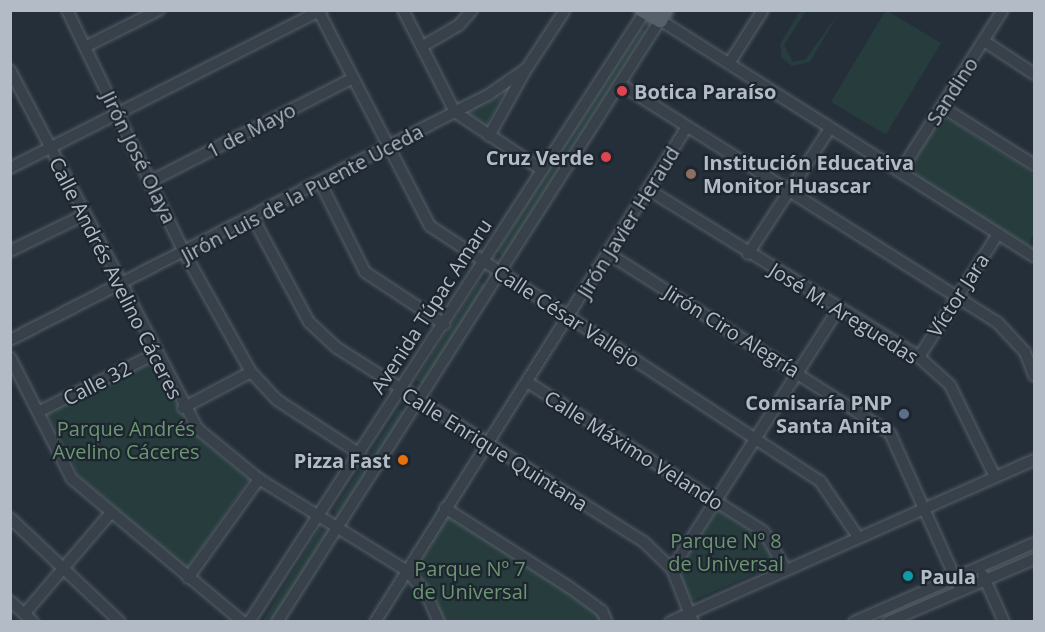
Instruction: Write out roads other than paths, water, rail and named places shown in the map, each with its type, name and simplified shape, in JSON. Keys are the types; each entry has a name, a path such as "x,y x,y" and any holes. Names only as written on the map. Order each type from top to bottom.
{"main road":[{"path":"644,11 663,15"}],"street":[{"name":"Jirón José Olaya","path":"67,10 185,254 251,372 277,400 360,454"},
{"path":"403,10 455,112 542,170"},
{"path":"423,46 459,25 471,10"},
{"name":"Jirón Luis de la Puente Uceda","path":"10,340 185,254 389,149 455,112 527,68 565,10"},
{"path":"730,62 763,10"},
{"name":"Sandino","path":"900,172 1003,10"},
{"path":"10,168 319,11"},
{"name":"Calle César Vallejo","path":"319,11 351,79 430,226 568,318 756,436 820,481 858,537"},
{"name":"Avenida Túpac Amaru","path":"249,621 320,518 644,11"},
{"path":"85,47 152,12"},
{"path":"663,15 830,128 1035,256"},
{"name":"Avenida Túpac Amaru","path":"277,621 339,528 497,271 663,15"},
{"path":"984,40 1035,74"},
{"path":"489,136 527,68"},
{"name":"Calle Andrés Avelino Cáceres","path":"10,70 183,408 209,442 259,479 406,570 426,593 439,621"},
{"name":"1 de Mayo","path":"151,181 351,79"},
{"path":"620,84 997,322 1025,352 1035,375"},
{"path":"942,107 1035,165"},
{"name":"Jirón Javier Heraud","path":"375,621 609,254 687,127"},
{"path":"748,254 830,128"},
{"path":"321,184 365,272 444,324"},
{"name":"José M. Areguedas","path":"649,190 748,254 919,357 950,385 995,477"},
{"path":"10,251 84,215"},
{"name":"Calle Enrique Quintana","path":"253,218 309,322 400,390 644,542 672,569 691,617"},
{"name":"Víctor Jara","path":"919,357 998,234"},
{"name":"Jirón Ciro Alegría","path":"609,254 890,433 926,508 961,591"},
{"path":"672,569 838,309"},
{"name":"Calle 32","path":"38,412 155,354"},
{"path":"10,357 72,479 110,514 243,621"},
{"path":"183,408 251,372"},
{"name":"Calle Máximo Velando","path":"527,382 764,532 786,570"},
{"path":"670,621 691,617 858,537 1035,460"},
{"path":"188,578 259,479"},
{"path":"445,508 569,587 602,611 607,621"},
{"path":"25,613 110,514"},
{"path":"10,518 61,570 120,621"},
{"path":"854,621 1035,543"},
{"path":"888,621 1035,559"},
{"path":"980,567 1004,621"},
{"path":"10,601 33,621"}],"place":[{"name":"Botica Paraíso","path":"622,91"},
{"name":"Cruz Verde","path":"606,157"},
{"name":"Institución Educativa Monitor Huascar","path":"691,174"},
{"name":"Comisaría PNP Santa Anita","path":"904,414"},
{"name":"Pizza Fast","path":"403,460"},
{"name":"Paula","path":"908,576"}],"park label":[{"name":"Parque Andrés Avelino Cáceres","path":"126,440"},
{"name":"Parque Nº 8 de Universal","path":"726,552"},
{"name":"Parque Nº 7 de Universal","path":"470,580"}]}
